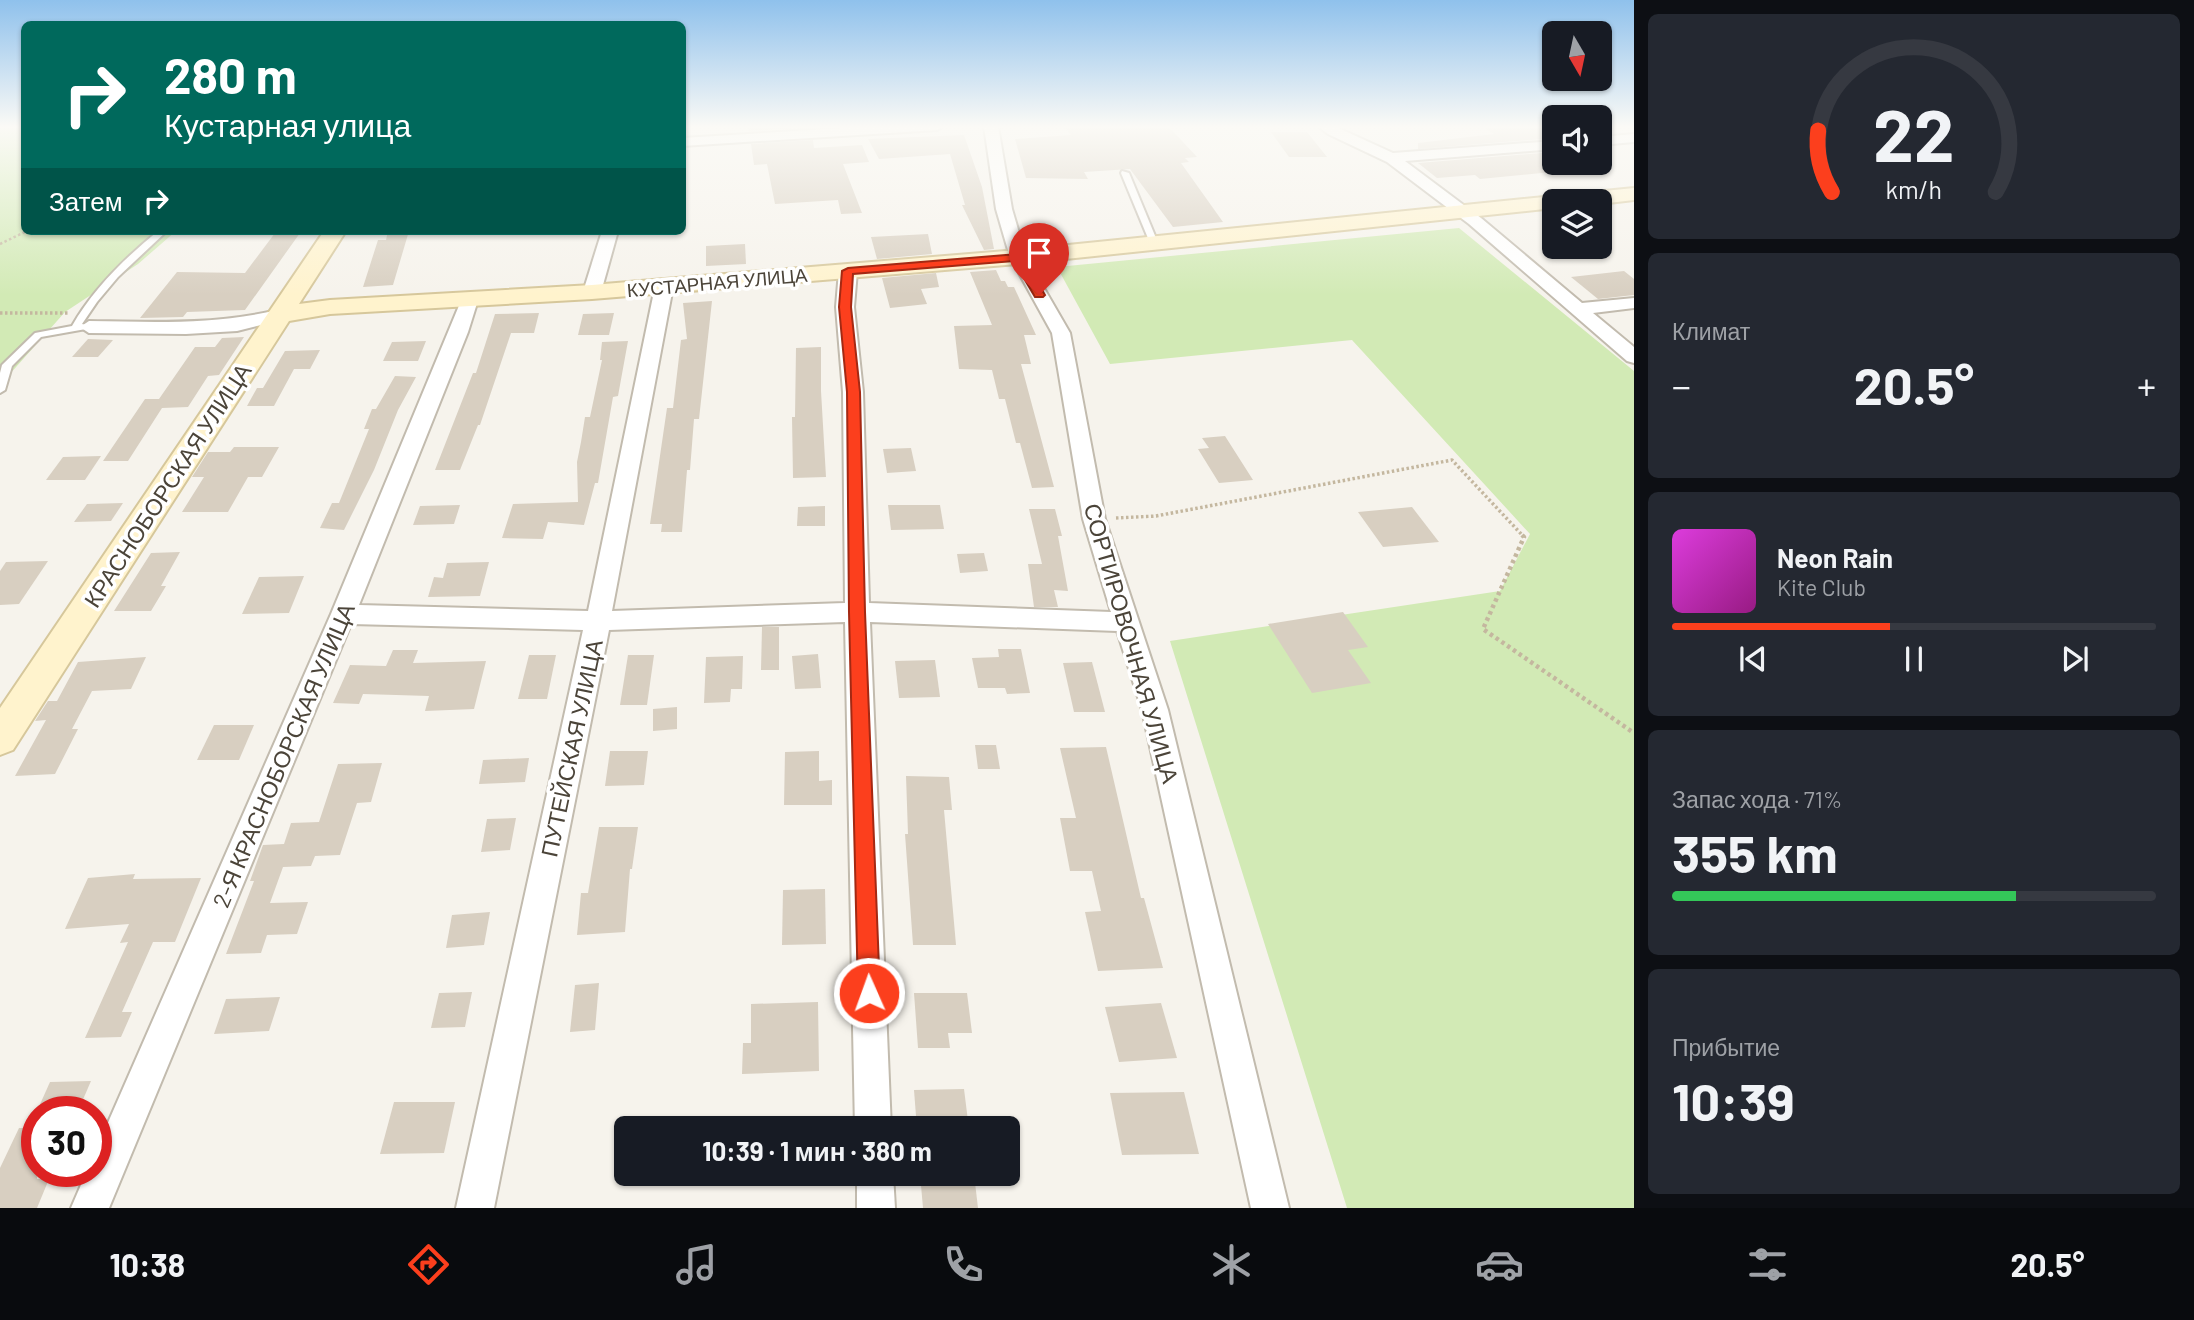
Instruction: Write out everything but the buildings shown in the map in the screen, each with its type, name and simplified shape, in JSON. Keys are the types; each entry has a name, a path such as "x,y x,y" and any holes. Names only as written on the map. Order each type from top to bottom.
{"street":[{"name":"СОРТИРОВОЧНАЯ УЛИЦА","path":"1000,182 1004,209 1018,257 1060,333 1094,519 1155,710 1270,1208"},
{"path":"1421,182 1475,221 1634,357"},
{"path":"1612,196 1634,194"},
{"name":"КУСТАРНАЯ УЛИЦА","path":"83,322 186,328 237,325 330,307 664,287 1018,257 1542,203"},
{"name":"КРАСНОБОРСКАЯ УЛИЦА","path":"0,739 332,235"},
{"path":"592,292 609,235"},
{"path":"848,271 845,307 853,392 873,1116"},
{"name":"ПУТЕЙСКАЯ УЛИЦА","path":"475,1208 598,621 664,287"},
{"name":"2-Я КРАСНОБОРСКАЯ УЛИЦА","path":"90,1208 343,614 459,332 469,300"},
{"path":"1580,309 1634,303"},
{"path":"343,614 598,621 857,612 1128,622"},
{"path":"875,1186 876,1208"}],"lane":[{"path":"1129,182 1154,243"},
{"path":"0,390 7,365 38,335 83,322 138,250 158,235"}],"path":[{"path":"0,244 21,234"},
{"path":"0,313 83,322"},
{"path":"1094,519 1156,516 1452,460 1524,537 1483,629 1634,733"}],"green space":[{"path":"0,182 21,182 21,235 171,235 138,264 65,312 0,385"},
{"path":"1459,228 1634,371 1634,1208 1347,1208 1170,641 1500,591 1530,534 1352,340 1110,364 1057,267"}],"route":[{"path":"869,993 853,392 845,307 848,271 1018,257 1039,295"}]}
